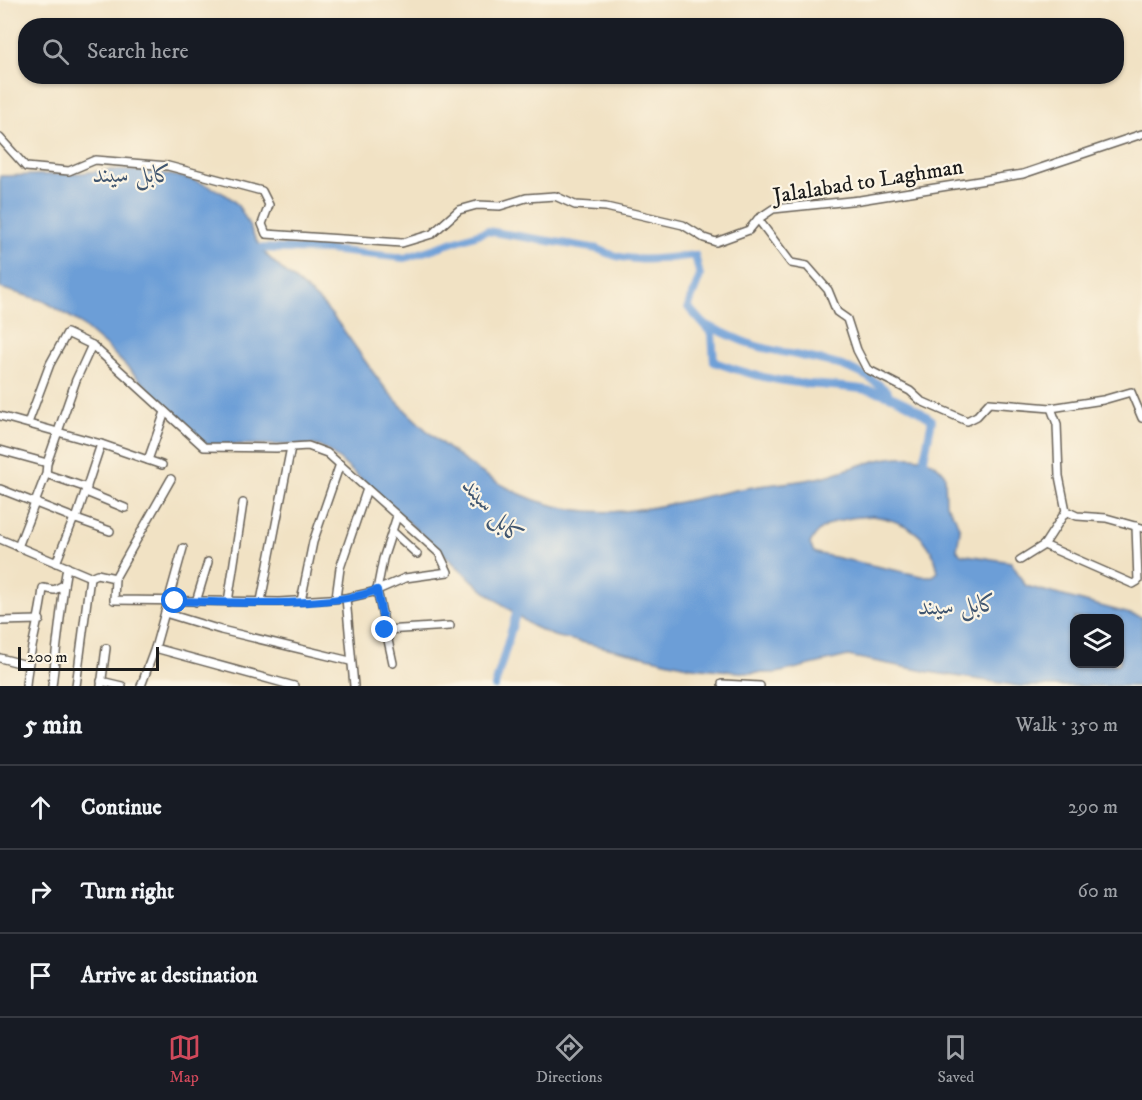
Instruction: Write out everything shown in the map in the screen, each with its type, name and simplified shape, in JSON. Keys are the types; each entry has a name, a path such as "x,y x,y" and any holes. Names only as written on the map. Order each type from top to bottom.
{"street":[{"name":"Jalalabad to Laghman","path":"0,138 26,167 69,171 95,160 168,166 262,191 269,205 262,224 266,234 402,243 432,234 459,210 477,206 500,206 526,198 555,196 575,206 606,207 682,225 716,242 749,230 758,219 773,209 860,200 1023,174 1142,134"},
{"path":"758,219 791,263 807,266 828,290 837,312 847,319 857,350 867,369 910,391 921,401 967,421 977,416 989,404 1051,408 1103,400 1131,392 1141,420"},
{"path":"28,423 50,364 67,333 92,345 204,447 308,446 327,453 439,553 448,572 405,578 377,590 346,598 228,602 114,600 115,578 171,478"},
{"path":"18,547 46,474 46,463 76,380 92,345"},
{"path":"1020,560 1044,545 1066,511 1059,476 1057,424 1051,408"},
{"path":"148,460 165,412"},
{"path":"0,416 101,444 162,465"},
{"path":"56,563 87,490 101,444"},
{"path":"261,601 291,447"},
{"path":"0,450 46,463"},
{"path":"301,601 313,542 340,464"},
{"path":"46,474 125,508"},
{"path":"0,489 110,531"},
{"path":"336,598 340,567 367,489"},
{"path":"228,602 243,503"},
{"path":"1044,545 1133,584 1138,581 1139,527 1106,518 1077,516 1066,511"},
{"path":"393,663 377,590 383,559 397,516"},
{"path":"392,531 417,554"},
{"path":"0,539 90,577 97,574 115,578"},
{"path":"144,685 183,548"},
{"path":"196,602 208,562"},
{"path":"52,686 66,567"},
{"path":"76,686 90,577"},
{"path":"26,686 27,665 40,620 43,588 54,590 64,585"},
{"path":"346,598 354,686"},
{"path":"165,613 221,630 350,661"},
{"path":"0,621 40,620"},
{"path":"385,630 450,626"},
{"path":"106,648 101,684 122,686"},
{"path":"155,648 294,686"},
{"path":"0,658 27,665"},
{"path":"722,684 760,686"}],"water":[{"name":"کابل سيند","path":"111,170 140,171 185,178 226,195 239,207 264,252 326,308 382,385 406,411 443,444 484,474 505,487 548,504 574,510 624,511 673,504 747,488 816,478 889,458 912,457 931,462 945,475 946,504 960,530 957,550 961,554 1011,562 1026,586 1142,617 1142,686 1020,686 929,672 848,656 777,673 748,673 692,667 554,636 532,626 483,590 340,460 322,447 204,444 107,347 77,321 44,301 0,288 0,176 71,174","holes":["855,517 885,518 916,532 930,549 938,572 933,576 922,576 820,554 814,552 810,544 821,530 837,521"]}],"waterway":[{"path":"249,248 328,250 405,258 487,231 598,249 633,259 695,255 700,276 688,307 712,334 714,362 771,379 864,389 914,407 932,420 924,459 927,470"},
{"path":"706,325 753,345 842,366 874,381 888,392"},
{"path":"495,686 516,614 524,609"}],"route":[{"path":"175,601 301,601 346,598 377,590 385,630"}]}
